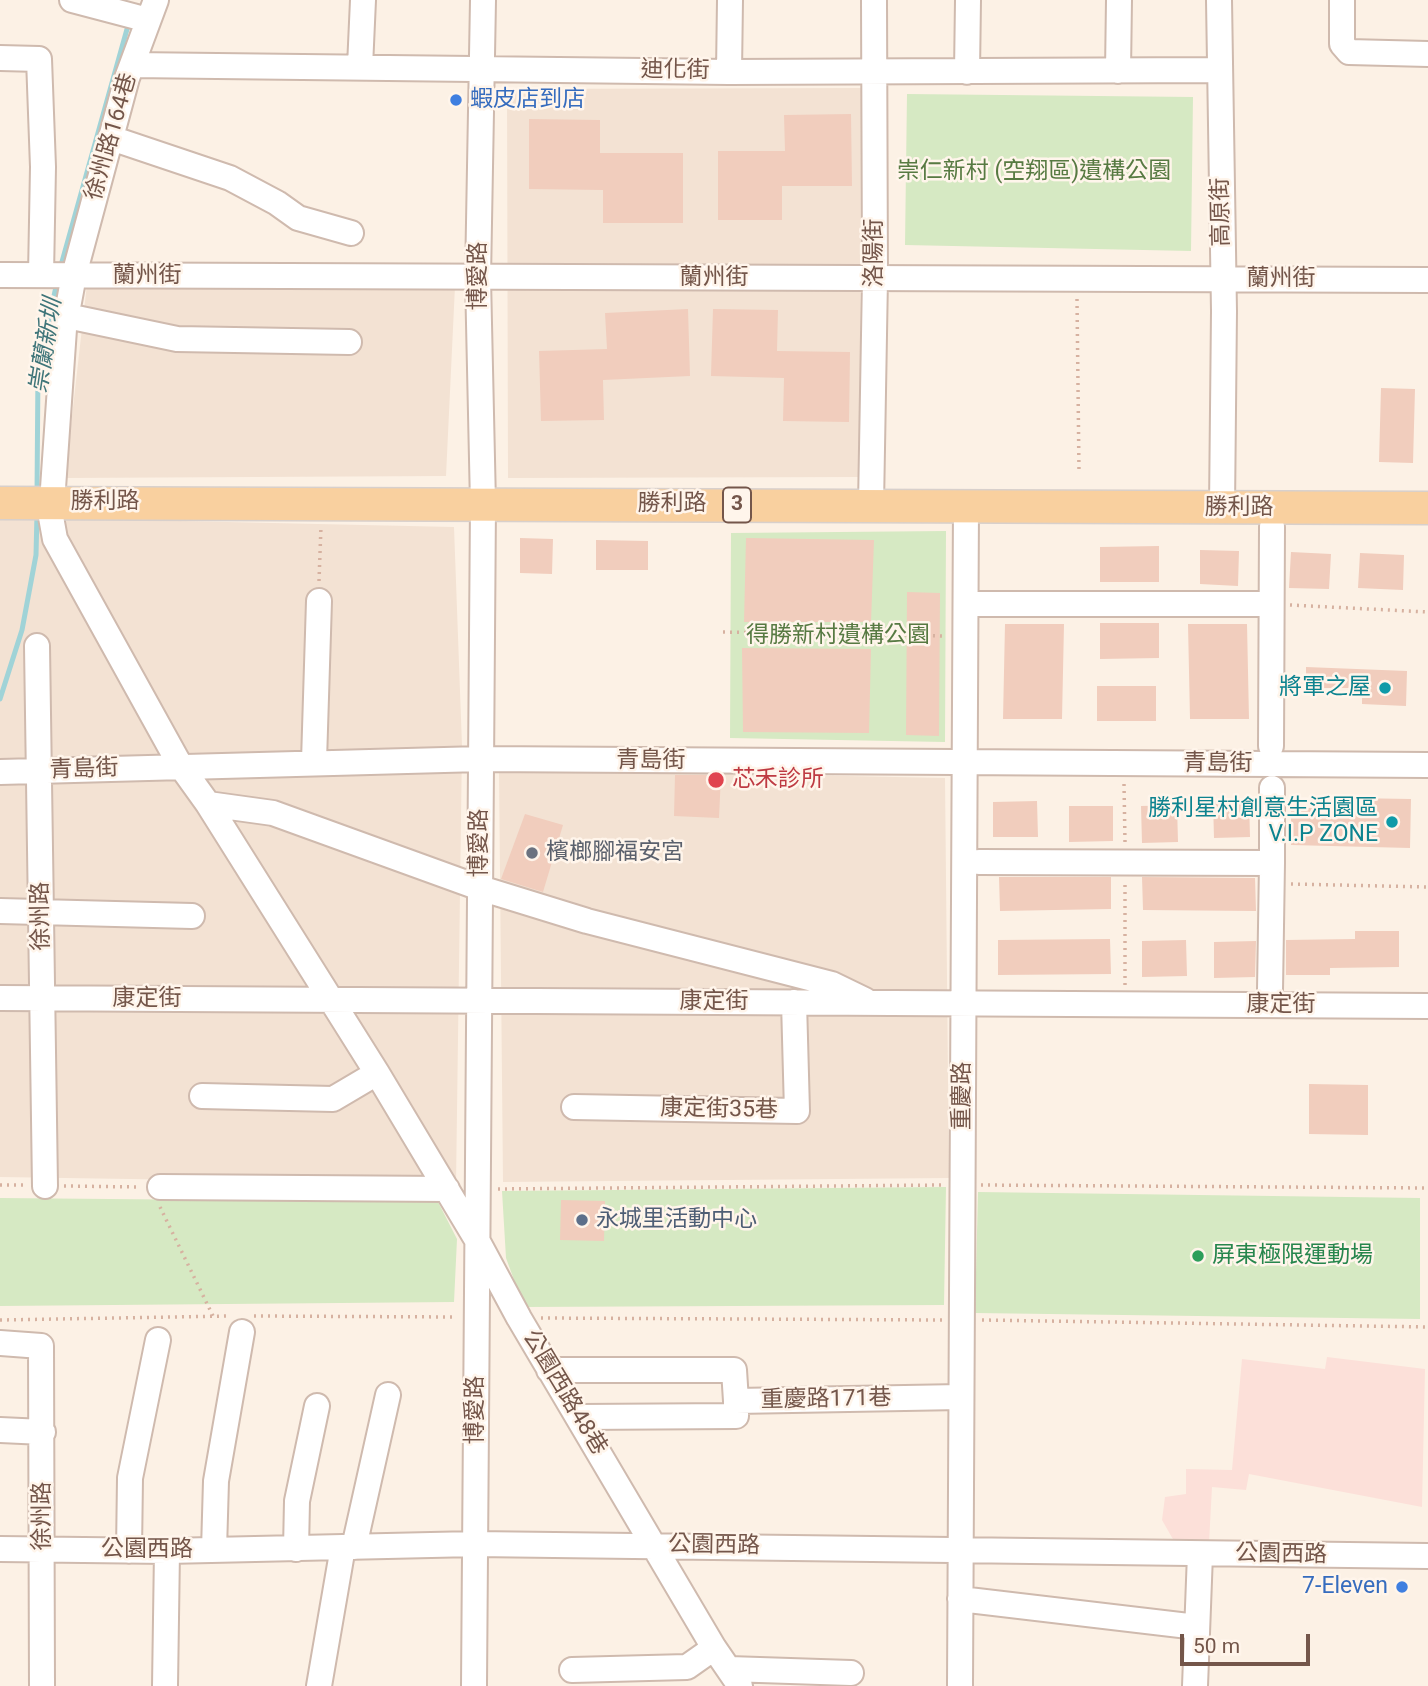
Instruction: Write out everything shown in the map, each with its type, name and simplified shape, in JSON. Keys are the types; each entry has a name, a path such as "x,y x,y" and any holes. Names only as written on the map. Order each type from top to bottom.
{"main road":[{"name":"勝利路","path":"32,502 1428,509"}],"street":[{"path":"72,0 141,13"},
{"path":"360,67 363,0"},
{"name":"博愛路","path":"474,1686 483,504 478,278 483,0"},
{"path":"729,72 730,0"},
{"name":"洛陽街","path":"871,505 875,278 874,0"},
{"path":"967,72 968,0"},
{"path":"1118,71 1119,0"},
{"name":"高原街","path":"1220,0 1222,508"},
{"path":"1342,0 1342,44 1349,52 1428,54"},
{"name":"徐州路164巷","path":"58,275 111,138 132,65 141,13"},
{"path":"0,58 39,59 43,167 58,275 67,316 32,502 51,517 55,539 180,765"},
{"name":"迪化街","path":"132,65 729,72 1219,70"},
{"path":"111,138 230,178 277,203 298,218 351,233"},
{"name":"蘭州街","path":"0,275 1428,279"},
{"path":"67,316 177,339 349,342"},
{"name":"重慶路","path":"960,1686 966,506"},
{"path":"1271,746 1272,527"},
{"path":"314,761 319,601"},
{"path":"978,604 1271,604"},
{"name":"徐州路","path":"37,646 45,1186"},
{"name":"青島街","path":"0,772 314,761 481,759 1428,765"},
{"name":"公園西路48巷","path":"180,765 208,804 377,1073 477,1240 549,1370 734,1678"},
{"path":"1270,990 1272,788"},
{"path":"208,804 273,813 480,888 587,921 832,984 872,1003"},
{"path":"979,862 1126,861 1272,873"},
{"path":"0,911 192,916"},
{"name":"康定街","path":"0,998 1428,1006"},
{"name":"康定街35巷","path":"574,1107 797,1111 794,1002"},
{"path":"202,1096 333,1099 377,1073"},
{"path":"155,1187 447,1189"},
{"path":"214,1550 216,1481 243,1332"},
{"path":"129,1551 130,1478 158,1340"},
{"name":"徐州路","path":"0,1343 41,1346 42,1686"},
{"path":"549,1370 734,1370 736,1401"},
{"path":"319,1686 349,1547 388,1395"},
{"name":"重慶路171巷","path":"579,1417 736,1416 736,1401 961,1397"},
{"path":"296,1549 297,1501 317,1406"},
{"path":"0,1430 43,1432"},
{"name":"公園西路","path":"0,1549 167,1551 475,1544 1428,1556"},
{"path":"165,1686 167,1551"},
{"path":"1195,1686 1200,1554"},
{"path":"960,1599 1197,1627"},
{"path":"572,1670 687,1667 714,1648"},
{"path":"734,1678 851,1673"}],"path":[{"path":"1077,290 1079,472"},
{"path":"319,601 321,504"},
{"path":"1271,604 1427,612"},
{"path":"723,632 951,636"},
{"path":"1124,785 1125,989"},
{"path":"1272,873 1428,887"},
{"path":"0,1185 155,1187 213,1316"},
{"path":"478,1190 962,1185 1428,1188"}],"shaded area":[{"path":"861,88 860,477 508,478 507,89"},
{"path":"87,284 455,286 446,476 65,478"},
{"path":"0,517 454,527 462,746 456,1184 0,1177"},
{"path":"499,769 945,778 949,1178 503,1182"},
{"path":"1327,1357 1425,1369 1422,1507 1249,1474 1246,1490 1212,1487 1209,1543 1174,1541 1162,1520 1165,1497 1186,1494 1186,1469 1232,1470 1242,1359 1325,1369"}],"green space":[{"name":"崇仁新村 (空翔區)遺構公園","path":"907,94 1193,97 1191,251 905,245"},
{"name":"得勝新村遺構公園","path":"946,531 945,742 730,738 731,533"},
{"path":"946,1187 944,1305 524,1307 506,1258 502,1191"},
{"name":"屏東極限運動場","path":"978,1192 1420,1198 1420,1319 975,1313"},
{"path":"0,1198 438,1202 457,1239 454,1302 0,1306"}],"building":[{"path":"851,114 852,186 782,186 782,220 718,220 718,151 785,151 784,115"},
{"path":"529,119 600,120 600,153 683,153 683,223 603,223 603,190 529,189"},
{"path":"688,309 690,376 603,380 604,420 541,421 539,351 607,349 605,313"},
{"path":"713,309 778,310 777,351 850,352 849,422 783,421 784,378 711,376"},
{"path":"1381,388 1415,389 1413,463 1379,462"},
{"path":"520,538 553,539 552,574 520,573"},
{"path":"746,538 874,540 871,622 744,622"},
{"path":"596,540 648,541 648,570 596,570"},
{"path":"1159,546 1159,582 1100,582 1100,547"},
{"path":"1200,550 1239,551 1238,586 1200,584"},
{"path":"1291,552 1331,554 1329,589 1289,588"},
{"path":"1360,553 1404,555 1403,590 1358,588"},
{"path":"907,592 940,593 939,736 906,735"},
{"path":"1100,623 1159,623 1159,658 1100,659"},
{"path":"1005,624 1064,624 1062,719 1003,719"},
{"path":"1188,624 1247,624 1249,719 1190,719"},
{"path":"742,648 871,649 869,733 743,732"},
{"path":"1306,667 1407,671 1406,706 1362,704 1362,688 1306,688"},
{"path":"1097,686 1156,686 1156,721 1097,721"},
{"path":"675,775 721,775 719,818 674,816"},
{"path":"1351,798 1411,799 1410,848 1291,845 1291,808 1351,808"},
{"path":"1249,800 1250,837 1214,838 1213,801"},
{"path":"1037,801 1038,837 993,837 993,802"},
{"path":"1177,805 1178,842 1142,843 1141,806"},
{"path":"1069,806 1113,806 1113,841 1069,842"},
{"name":"檳榔腳福安宮","path":"525,814 563,825 543,892 501,879"},
{"path":"999,877 1111,877 1111,909 1000,911"},
{"path":"1142,877 1255,878 1256,911 1143,910"},
{"path":"1355,931 1399,931 1399,967 1330,968 1330,975 1286,975 1286,940 1355,939"},
{"path":"1110,939 1111,974 998,975 998,940"},
{"path":"1186,940 1187,976 1142,977 1142,941"},
{"path":"1256,941 1255,977 1214,978 1214,942"},
{"path":"1309,1084 1368,1085 1368,1135 1309,1134"},
{"name":"永城里活動中心","path":"561,1200 605,1201 604,1241 560,1240"}],"waterway":[{"name":"崇蘭新圳","path":"60,269 129,22"},
{"name":"崇蘭新圳","path":"37,494 38,369 57,282"},
{"name":"崇蘭新圳","path":"0,699 22,630 36,555 37,514"}],"place":[{"name":"蝦皮店到店","path":"456,100"},
{"name":"將軍之屋","path":"1385,688"},
{"name":"芯禾診所","path":"716,780"},
{"name":"勝利星村創意生活園區 V.I.P ZONE","path":"1392,822"},
{"name":"檳榔腳福安宮","path":"532,853"},
{"name":"永城里活動中心","path":"582,1220"},
{"name":"屏東極限運動場","path":"1198,1256"},
{"name":"7-Eleven","path":"1402,1587"}]}
